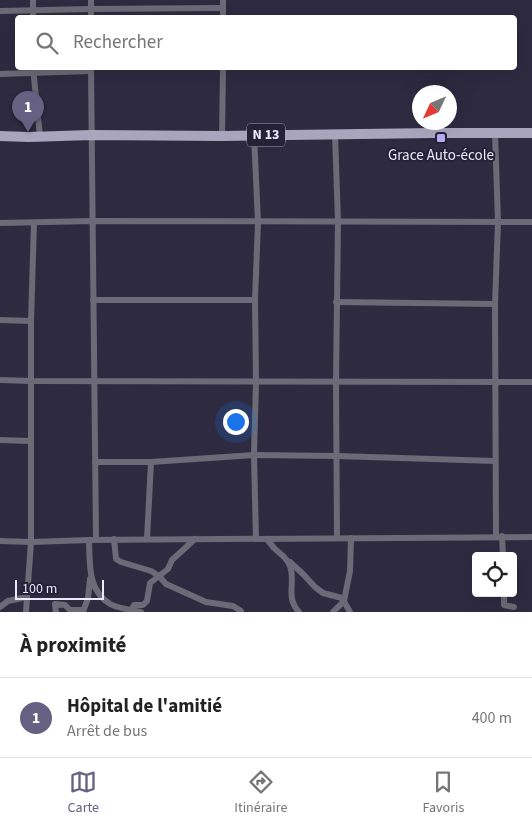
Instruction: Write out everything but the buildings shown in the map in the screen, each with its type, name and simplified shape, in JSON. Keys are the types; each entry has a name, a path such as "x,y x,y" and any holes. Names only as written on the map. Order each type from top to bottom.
{"main road":[{"name":"N 13","path":"0,136 532,133"}],"street":[{"path":"32,0 33,14"},
{"path":"91,0 91,15"},
{"path":"157,0 157,8"},
{"path":"223,0 223,15"},
{"path":"0,11 33,14 91,8 224,8"},
{"path":"34,70 40,136"},
{"path":"0,74 34,70 91,70 95,462 90,577 88,598 83,611 70,610 65,605 56,604 56,612"},
{"path":"222,136 223,70"},
{"path":"495,133 498,222 495,304 495,461 499,536 502,552"},
{"path":"335,134 338,222 336,302 337,538"},
{"path":"254,135 258,222 255,300 256,382 254,455 256,539"},
{"path":"0,223 93,221 532,222"},
{"path":"26,612 31,542 31,321 34,223"},
{"path":"92,300 255,300"},
{"path":"336,302 495,304"},
{"path":"0,320 31,321"},
{"path":"0,380 94,382 532,382"},
{"path":"0,440 30,441"},
{"path":"95,462 151,462 254,455 495,461"},
{"path":"147,539 151,462"},
{"path":"0,541 532,537"},
{"path":"333,612 344,601 350,571 351,538"},
{"path":"114,539 116,559 121,562 151,572 159,576 166,584 206,602 233,606 241,612"},
{"path":"130,611 134,605 143,605 150,583 168,569 172,560 195,539"},
{"path":"267,539 315,587 323,593 342,598 350,612"},
{"path":"288,561 291,569 291,598 294,610"},
{"path":"90,577 98,593 110,604 130,611 141,612"},
{"path":"0,606 8,601 27,597"},
{"path":"504,597 504,605 514,607"}],"place":[{"name":"Hôpital de l'amitié","path":"28,132"},
{"name":"Grace Auto-école","path":"441,138"}]}
